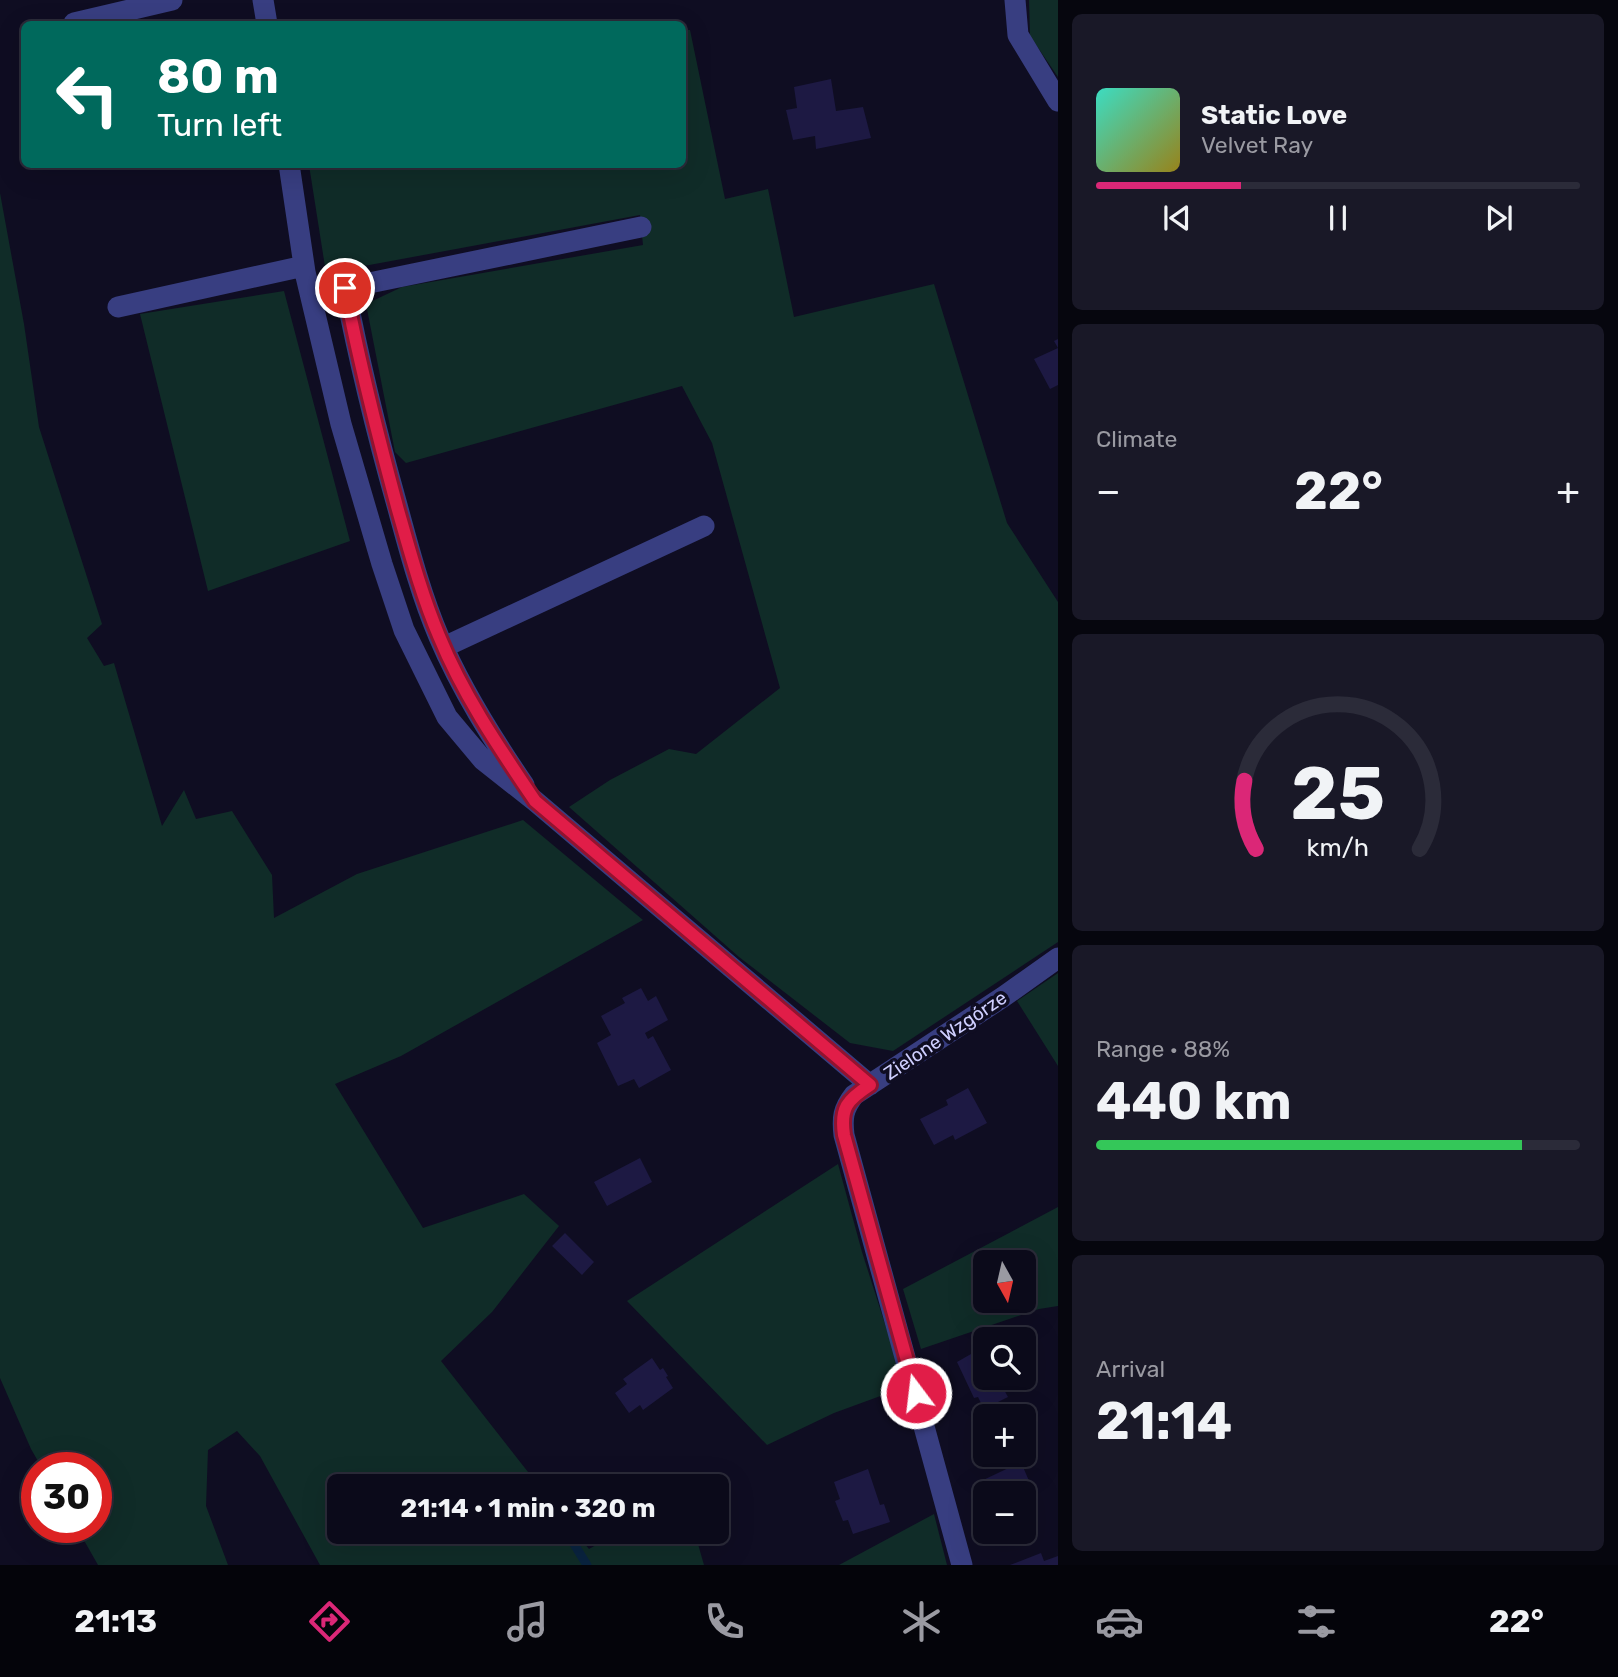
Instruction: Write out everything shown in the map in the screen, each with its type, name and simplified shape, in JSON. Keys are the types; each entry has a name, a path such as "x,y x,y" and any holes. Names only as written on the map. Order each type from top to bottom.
{"street":[{"path":"83,21 172,0"},
{"path":"263,0 266,21"},
{"path":"1014,0 1018,35 1058,101"},
{"path":"290,168 304,266 341,424 404,630 447,717 483,760 870,1085"},
{"path":"535,801 502,753 444,647 411,554 380,443 354,338 345,288 641,227"},
{"path":"118,307 304,266"},
{"path":"444,647 704,526"},
{"name":"Zielone Wzgórze","path":"962,1565 844,1135 842,1118 845,1107 854,1096 1003,998 1058,958"}],"green space":[{"path":"1029,0 1058,0 1058,77 1030,36"},
{"path":"686,30 690,30 725,199 768,189 794,317 934,284 1007,523 1058,602 1058,942 893,1051 850,1043 739,957 569,807 610,780 669,749 696,754 780,688 712,443 682,386 406,463 395,452 366,304 402,287 643,245 640,215 326,273 309,168 686,168"},
{"path":"0,193 24,324 39,427 102,624 87,638 104,666 114,663 162,826 184,790 196,819 232,811 272,875 274,918 357,874 523,820 643,920 401,1056 335,1084 423,1228 524,1194 559,1226 492,1312 441,1361 530,1474 327,1474 327,1544 585,1544 589,1549 598,1544 698,1544 704,1565 320,1565 260,1456 237,1431 208,1450 206,1506 228,1565 98,1565 86,1543 112,1543 112,1452 33,1452 0,1378"},
{"path":"284,291 350,541 208,591 140,314"},
{"path":"1058,973 1058,1066 1017,1001"},
{"path":"838,1164 862,1252 905,1387 834,1413 767,1445 627,1301"},
{"path":"1058,1207 1058,1306 1036,1310 1036,1250 977,1250"},
{"path":"973,1252 973,1313 1027,1313 986,1327 973,1327 973,1331 921,1349 903,1289"},
{"path":"934,1514 947,1565 839,1565"}],"building":[{"path":"831,79 836,111 863,107 871,138 816,149 815,136 793,140 786,110 797,108 794,87"},
{"path":"1058,348 1058,385 1050,389 1034,359"},
{"path":"641,988 648,1001 656,996 668,1020 645,1033 648,1039 653,1036 671,1070 639,1088 634,1079 618,1086 597,1043 611,1035 601,1016 625,1003 622,998"},
{"path":"968,1088 987,1123 955,1140 953,1135 934,1145 920,1119 948,1105 946,1100"},
{"path":"640,1158 652,1182 607,1206 594,1182"},
{"path":"565,1233 594,1262 582,1275 552,1246"},
{"path":"973,1353 973,1390 1004,1390 1008,1397 994,1404 982,1404 978,1397 974,1398 957,1362"},
{"path":"652,1358 660,1370 663,1368 673,1388 643,1410 640,1405 629,1413 615,1393 627,1384 623,1379"},
{"path":"1010,1467 1023,1467 1029,1481 981,1481"},
{"path":"868,1469 880,1505 884,1504 890,1522 853,1534 848,1520 843,1521 835,1501 840,1499 834,1482"},
{"path":"1041,1553 1044,1561 1058,1556 1058,1565 1010,1565"}],"waterway":[{"path":"574,1544 587,1565"}],"route":[{"path":"345,288 354,338 380,443 411,554 439,636 459,678 502,753 535,801 870,1085 854,1096 845,1107 842,1118 844,1135 916,1393"}]}
